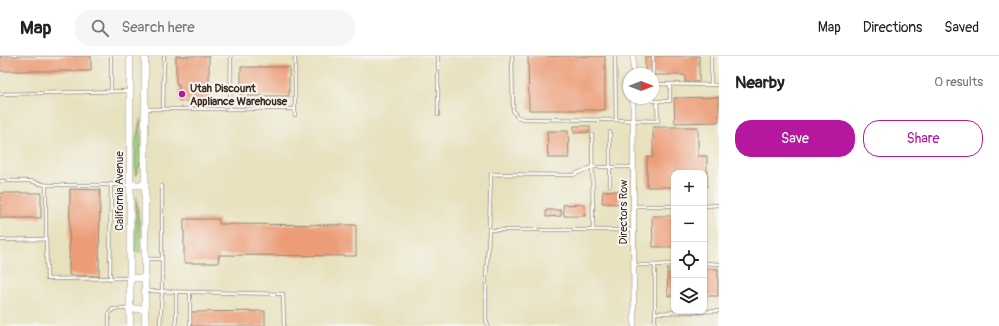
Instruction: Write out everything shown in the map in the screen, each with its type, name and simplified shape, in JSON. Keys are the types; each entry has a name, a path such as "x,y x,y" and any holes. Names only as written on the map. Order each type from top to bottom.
{"main road":[{"name":"California Avenue","path":"130,56 130,326"},
{"path":"145,56 145,326"},
{"path":"130,99 145,99"},
{"path":"130,185 145,185"},
{"path":"130,278 145,278"},
{"path":"130,309 145,309"}],"street":[{"path":"633,56 633,68"},
{"name":"Directors Row","path":"633,104 634,326"}],"lane":[{"path":"111,56 111,91"},
{"path":"163,109 164,56"},
{"path":"230,110 231,56"},
{"path":"295,56 295,115"},
{"path":"438,56 438,115"},
{"path":"512,56 513,110 516,116 524,119 658,121 657,104"},
{"path":"615,56 616,120"},
{"path":"653,56 653,68"},
{"path":"711,56 711,85"},
{"path":"659,84 719,85"},
{"path":"659,101 670,101 670,84"},
{"path":"0,94 130,91"},
{"path":"145,109 295,109"},
{"path":"610,132 610,185"},
{"path":"592,135 592,230"},
{"path":"488,326 486,319 486,279 491,174 573,175 592,167 633,167"},
{"path":"0,181 30,181 46,185 130,185"},
{"path":"110,278 111,184"},
{"path":"46,185 47,279 130,278"},
{"path":"160,326 162,292 162,186"},
{"path":"707,206 719,205"},
{"path":"633,206 671,206"},
{"path":"489,230 633,230"},
{"path":"0,240 46,239"},
{"path":"145,259 162,259"},
{"path":"707,263 719,264"},
{"path":"634,265 671,264"},
{"path":"655,265 655,326"},
{"path":"145,291 284,294 284,326"},
{"path":"176,292 176,326"},
{"path":"190,292 190,326"},
{"path":"109,326 109,314 113,309 130,309"},
{"path":"655,313 719,312"}],"green space":[{"path":"141,118 141,164 135,176 135,143"},
{"path":"136,196 141,236 141,252 135,252"}],"building":[{"path":"0,56 91,56 91,71 0,71"},
{"path":"176,56 209,56 209,101 179,101 179,85 176,85"},
{"path":"528,56 605,56 605,110 529,110"},
{"path":"645,56 699,56 699,82 685,82 685,75 659,75 659,68 645,68"},
{"path":"241,67 289,67 289,96 241,96"},
{"path":"719,97 719,122 675,123 674,98"},
{"path":"574,126 590,126 590,132 574,133"},
{"path":"653,127 698,127 698,156 707,156 707,170 671,170 671,187 647,187 647,157 653,157"},
{"path":"547,131 568,131 569,158 548,158"},
{"path":"70,189 100,190 99,276 69,275"},
{"path":"603,191 619,191 619,204 602,203"},
{"path":"0,193 41,193 41,218 0,218"},
{"path":"584,204 585,216 564,216 563,205"},
{"path":"546,210 561,210 561,216 546,217"},
{"path":"652,216 671,216 671,247 653,247"},
{"path":"184,219 219,219 219,224 356,225 356,256 219,255 218,263 184,263"},
{"path":"667,269 671,269 671,296 668,296"},
{"path":"707,269 718,269 718,296 707,296"},
{"path":"265,311 265,326 191,326 191,312"}],"place":[{"name":"Utah Discount Appliance Warehouse","path":"182,94"}]}
